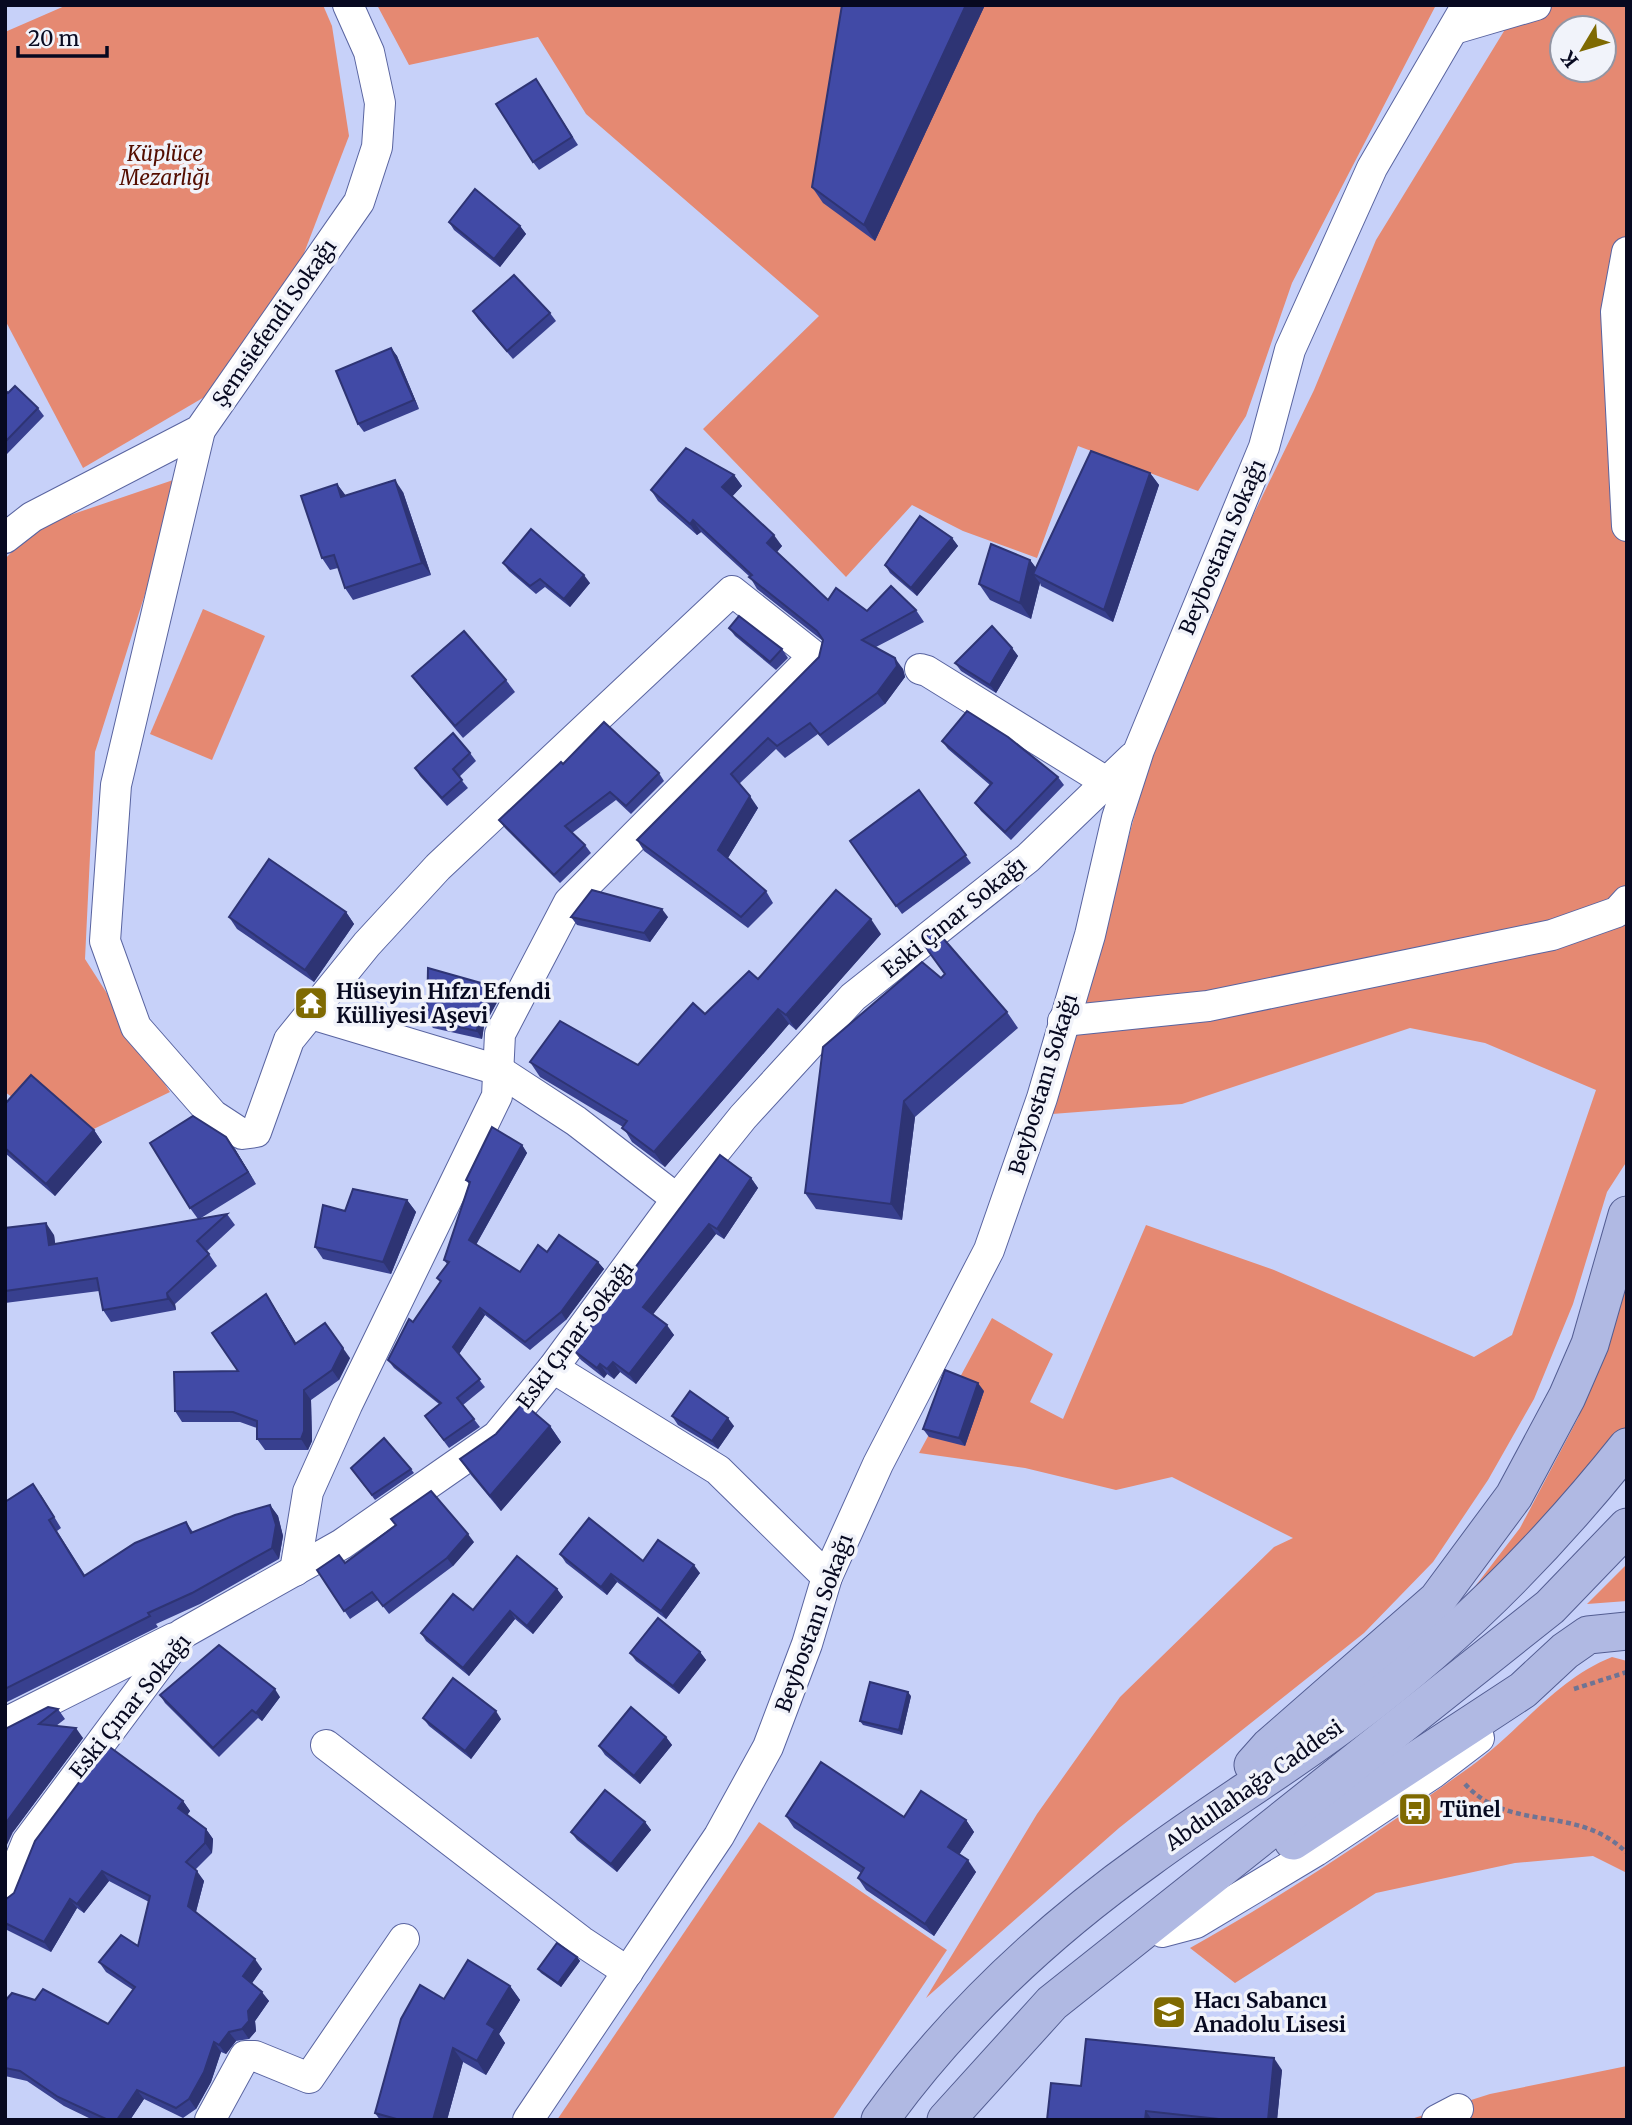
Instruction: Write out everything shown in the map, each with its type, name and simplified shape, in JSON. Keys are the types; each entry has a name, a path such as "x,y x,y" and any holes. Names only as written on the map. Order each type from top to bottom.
{"main road":[{"path":"1201,1822 1269,1747 1437,1600 1514,1496 1567,1397 1590,1344 1627,1215"},
{"name":"Abdullahağa Caddesi","path":"880,2120 1007,1975 1071,1917 1349,1719 1437,1649 1537,1553 1627,1447"},
{"name":"Abdullahağa Caddesi","path":"946,2120 1052,2003 1148,1934 1550,1607 1627,1527"},
{"path":"1148,1934 1425,1751 1523,1690 1565,1651 1588,1634 1627,1631"}],"street":[{"name":"Şemsiefendi Sokağı","path":"5,538 32,517 200,430 359,202 377,147 380,103 369,52 348,5"},
{"path":"1461,17 1536,5"},
{"name":"Beybostanı Sokağı","path":"528,2120 719,1836 768,1747 807,1644 827,1577 878,1464 989,1250 1042,1098 1090,935 1116,818 1139,750 1264,447 1290,350 1372,168 1461,17"},
{"path":"1627,252 1616,312 1627,526"},
{"path":"200,430 116,785 105,941 136,1027 213,1115 242,1134 256,1132 289,1040 367,944 438,867 732,591 814,656 569,902 500,1034 497,1096 347,1405 309,1492 295,1571"},
{"path":"920,669 1108,783"},
{"name":"Eski Çınar Sokağı","path":"5,1896 27,1842 182,1634 342,1544 497,1436 553,1368 677,1199 743,1117 853,997 1028,858 1139,750"},
{"path":"1063,1021 1208,1006 1552,935 1617,912 1627,901"},
{"path":"311,1014 498,1070 576,1121 677,1199"},
{"path":"553,1368 718,1470 827,1577"},
{"path":"5,1723 182,1634"},
{"path":"1148,1934 1196,1923 1316,1851 1446,1762 1503,1718 1523,1690"},
{"path":"326,1745 581,1941 628,1972"},
{"path":"210,2120 244,2056 256,2056 309,2078 404,1939"}],"path":[{"path":"1567,1692 1627,1672"},
{"path":"1446,1762 1489,1805 1503,1811 1547,1817 1597,1830 1627,1853"}],"green space":[{"name":"Küplüce Mezarlığı","path":"67,5 323,5 332,26 349,136 296,274 213,392 83,468 5,320 5,32"},
{"path":"377,5 1436,5 1292,283 1246,416 1198,491 1078,446 1037,558 963,531 912,505 846,577 703,429 819,316 586,114 538,37 409,65"},
{"path":"1520,5 1627,5 1627,1161 1607,1192 1573,1304 1534,1399 1488,1480 1433,1562 1364,1633 1119,1828 926,1998 1037,1814 1120,1697 1274,1547 1293,1538 1172,1477 1116,1490 1025,1468 919,1453 992,1318 1053,1354 1030,1402 1063,1419 1146,1225 1274,1270 1474,1357 1512,1335 1596,1090 1485,1043 1410,1028 1182,1104 1052,1114 1171,684 1314,390 1376,240"},
{"path":"182,477 95,752 85,959 170,1092 71,1140 5,1092 5,559 35,527"},
{"path":"203,609 265,636 212,760 150,734"},
{"path":"1627,1279 1627,1432 1447,1623 1520,1528 1578,1418"},
{"path":"1627,1564 1627,1601 1587,1604"},
{"path":"1612,1657 1627,1661 1627,1873 1593,1856 1515,1863 1376,1893 1235,1983 1190,1948 1297,1884 1402,1815 1488,1753 1555,1692"},
{"path":"759,1822 947,1950 832,2120 557,2120"},
{"path":"1627,2066 1627,2120 1408,2120 1490,2094"}],"building":[{"path":"842,5 966,5 864,225 812,187"},
{"path":"536,79 572,137 533,162 496,104"},
{"path":"475,189 520,226 494,259 449,222"},
{"path":"514,275 550,313 507,351 473,311"},
{"path":"391,348 414,400 358,424 336,371"},
{"path":"15,386 38,408 5,442 5,390 8,393"},
{"path":"686,448 734,475 722,487 774,535 767,543 828,600 836,588 867,611 891,586 916,610 862,640 895,658 897,666 877,693 820,735 810,723 777,746 768,738 731,774 750,796 718,850 766,891 741,917 637,840 819,657 823,640 817,631 749,577 752,575 693,520 690,524 651,490"},
{"path":"1091,451 1150,473 1104,610 1033,574"},
{"path":"395,480 422,563 345,588 334,555 322,558 301,496 337,484 341,497"},
{"path":"920,516 952,538 911,588 885,565"},
{"path":"531,529 584,575 564,599 540,579 530,586 503,563"},
{"path":"991,544 1030,560 1020,603 979,584"},
{"path":"739,616 782,649 770,662 729,628"},
{"path":"992,626 1012,648 990,685 955,663"},
{"path":"464,631 506,680 455,726 412,676"},
{"path":"967,711 1008,737 1058,777 1005,832 975,803 992,783 942,741"},
{"path":"604,722 659,773 626,806 610,792 565,826 585,845 554,875 499,820 561,762 563,764"},
{"path":"453,733 470,753 453,769 462,780 442,798 415,768"},
{"path":"919,790 966,855 896,906 850,841"},
{"path":"269,859 346,912 305,970 229,917"},
{"path":"592,890 662,909 644,933 571,917"},
{"path":"836,890 871,919 786,1015 778,1009 654,1152 622,1128 627,1121 530,1062 560,1021 638,1065 693,1003 705,1014 749,971 758,979"},
{"path":"935,929 1007,1012 904,1101 891,1204 805,1193 823,1047 922,962 941,978 945,974 921,941"},
{"path":"428,968 495,987 479,1018 477,1031 427,1020"},
{"path":"31,1075 94,1130 46,1184 5,1148 5,1104"},
{"path":"193,1116 226,1137 248,1172 190,1208 150,1143"},
{"path":"492,1127 522,1145 469,1240 520,1272 538,1245 547,1252 559,1235 598,1262 561,1312 525,1342 480,1308 453,1347 480,1379 457,1398 474,1419 444,1440 425,1416 441,1403 388,1360 409,1319 413,1322 441,1281 437,1278 449,1262 444,1260 470,1182 466,1180"},
{"path":"720,1155 751,1178 717,1229 709,1224 643,1307 667,1325 629,1374 613,1362 607,1369 600,1364 597,1368 573,1350"},
{"path":"353,1189 407,1200 383,1262 315,1247 323,1205 345,1211"},
{"path":"227,1214 197,1241 209,1254 167,1293 168,1299 103,1310 97,1278 5,1291 5,1228 46,1223 49,1245"},
{"path":"266,1294 295,1344 325,1323 343,1348 332,1370 304,1390 304,1431 301,1439 257,1439 257,1421 233,1412 175,1411 174,1372 238,1371 212,1333"},
{"path":"945,1370 978,1383 959,1438 923,1429"},
{"path":"690,1391 728,1418 712,1441 672,1416"},
{"path":"523,1403 550,1426 490,1496 460,1459 496,1434"},
{"path":"384,1438 411,1469 372,1495 351,1468"},
{"path":"33,1484 54,1517 49,1520 84,1576 135,1543 186,1522 191,1533 235,1515 270,1505 276,1525 272,1548 192,1593 148,1613 150,1616 5,1689 5,1502"},
{"path":"431,1491 468,1534 447,1558 383,1606 372,1592 344,1611 317,1570 339,1555 345,1563 396,1525 391,1519"},
{"path":"589,1518 643,1561 658,1540 694,1565 661,1611 611,1574 601,1587 560,1554"},
{"path":"517,1556 557,1589 527,1626 510,1611 463,1668 421,1633 453,1594 473,1610"},
{"path":"658,1618 700,1652 673,1686 630,1653"},
{"path":"219,1645 275,1689 256,1713 252,1710 213,1748 160,1695"},
{"path":"453,1678 496,1711 465,1751 423,1718"},
{"path":"870,1682 908,1692 899,1730 860,1721"},
{"path":"48,1707 58,1709 39,1724 76,1728 5,1824 5,1729"},
{"path":"631,1707 666,1737 634,1776 599,1746"},
{"path":"107,1745 183,1801 178,1808 206,1829 205,1843 186,1862 197,1871 188,1906 255,1959 243,1976 262,1992 248,2011 249,2021 242,2029 229,2032 219,2045 214,2042 204,2072 189,2099 176,2108 137,2090 117,2120 108,2120 58,2097 20,2071 5,2068 5,2001 12,1993 35,2000 43,1989 108,2024 135,1987 99,1962 121,1935 138,1946 150,1896 102,1871 77,1904 70,1899 44,1942 5,1923 5,1900 14,1893 35,1841"},
{"path":"821,1762 904,1817 921,1791 966,1820 948,1847 968,1860 925,1924 858,1878 864,1868 786,1816"},
{"path":"605,1790 645,1822 611,1864 571,1832"},
{"path":"557,1943 577,1957 558,1983 538,1969"},
{"path":"468,1960 510,1986 487,2024 495,2029 477,2061 453,2048 433,2120 400,2120 375,2113 401,2019 420,1985 444,1999"},
{"name":"Hacı Sabancı Anadolu Lisesi","path":"1086,2039 1274,2058 1268,2120 1228,2120 1146,2111 1145,2120 1047,2120 1051,2083 1081,2086"}],"place":[{"name":"Hüseyin Hıfzı Efendi Külliyesi Aşevi","path":"311,1003"},
{"name":"Tünel","path":"1415,1809"},
{"name":"Hacı Sabancı Anadolu Lisesi","path":"1169,2012"}]}
